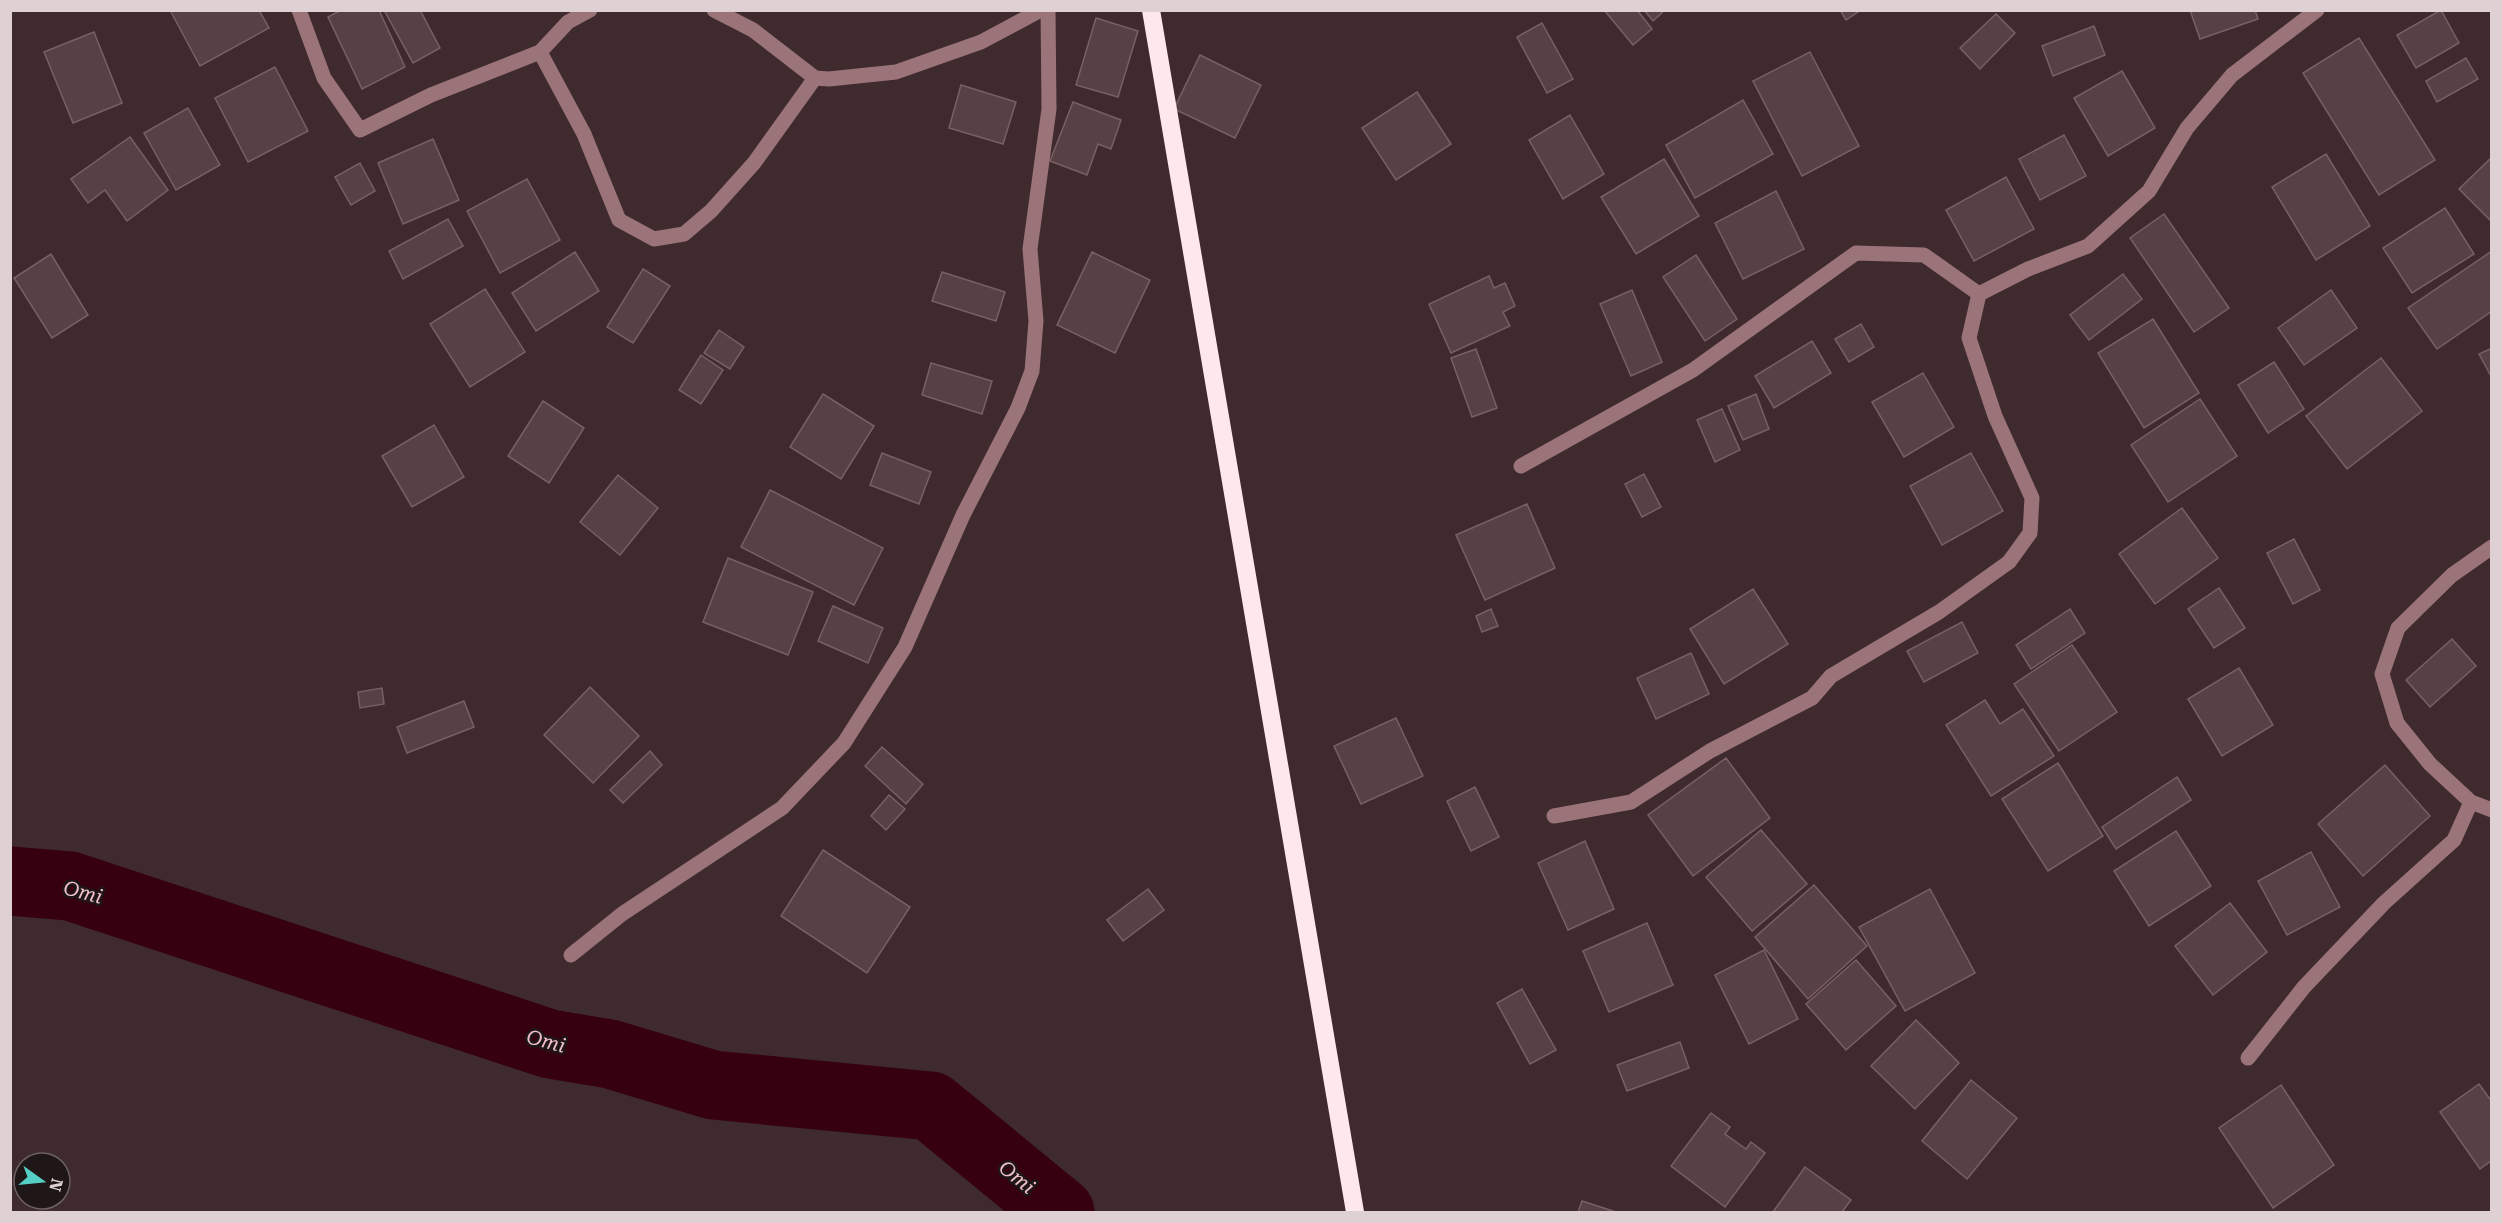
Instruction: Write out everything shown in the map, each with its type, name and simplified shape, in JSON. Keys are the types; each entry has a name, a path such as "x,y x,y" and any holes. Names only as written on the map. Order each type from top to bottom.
{"highway":[{"path":"1151,10 1355,1212"}],"street":[{"path":"299,10 324,78 360,130 431,95 540,52 568,22 590,10"},
{"path":"714,10 753,30 815,78 896,72 981,42 1041,10"},
{"path":"571,955 622,914 782,808 844,743 905,647 963,515 1018,408 1032,371 1036,321 1030,249 1048,110 1048,10"},
{"path":"1979,294 2028,269 2088,246 2150,191 2187,128 2232,75 2318,10"},
{"path":"540,52 584,134 619,220 654,239 684,234 711,211 754,162 815,78"},
{"path":"1521,466 1693,370 1856,253 1924,255 1979,294"},
{"path":"1554,816 1631,802 1710,751 1812,698 1831,676 1939,612 2010,562 2030,533 2032,498 1995,416 1969,338 1979,294"},
{"path":"2492,547 2452,575 2398,628 2382,674 2397,723 2430,764 2471,802 2492,810"},
{"path":"2248,1058 2304,987 2384,903 2454,840 2471,802"}],"building":[{"path":"170,10 259,10 269,28 200,66"},
{"path":"341,10 379,10 405,67 362,89 328,17"},
{"path":"384,10 420,10 440,48 413,63"},
{"path":"1604,10 1637,10 1652,29 1633,45"},
{"path":"1644,10 1665,10 1653,21"},
{"path":"1840,10 1861,10 1846,20"},
{"path":"2190,10 2255,10 2258,19 2200,39"},
{"path":"2441,10 2459,43 2416,68 2397,35"},
{"path":"1996,14 2015,33 1980,69 1960,48"},
{"path":"1096,18 1138,31 1118,97 1076,85"},
{"path":"1542,23 1573,79 1547,93 1517,37"},
{"path":"2094,26 2105,55 2053,76 2042,46"},
{"path":"94,32 122,103 73,123 44,52"},
{"path":"2359,38 2435,160 2379,195 2303,73"},
{"path":"1810,52 1859,146 1802,176 1753,81"},
{"path":"1200,55 1261,85 1235,138 1174,109"},
{"path":"2466,58 2478,79 2437,102 2426,81"},
{"path":"275,67 308,131 248,162 215,98"},
{"path":"2122,71 2155,128 2108,156 2074,98"},
{"path":"961,85 1016,102 1003,144 949,128"},
{"path":"1417,92 1451,144 1396,180 1362,128"},
{"path":"1743,100 1773,154 1695,198 1666,145"},
{"path":"1073,102 1121,120 1111,149 1098,144 1087,175 1050,161"},
{"path":"188,108 220,165 176,190 144,133"},
{"path":"1570,115 1604,174 1563,199 1529,140"},
{"path":"2064,135 2086,176 2040,200 2019,159"},
{"path":"130,137 168,190 127,221 105,190 88,203 71,179"},
{"path":"433,139 459,200 403,224 378,163"},
{"path":"2326,154 2370,226 2316,260 2272,187"},
{"path":"2492,157 2492,222 2459,189"},
{"path":"1664,159 1699,216 1636,254 1601,197"},
{"path":"360,163 375,191 351,205 335,177"},
{"path":"2006,177 2034,229 1974,261 1946,210"},
{"path":"527,179 560,240 500,273 467,211"},
{"path":"1776,191 1804,249 1743,279 1715,223"},
{"path":"2445,208 2474,254 2412,293 2383,248"},
{"path":"2164,214 2229,308 2194,332 2130,238"},
{"path":"448,219 463,246 403,279 389,251"},
{"path":"2492,251 2492,311 2437,349 2408,308"},
{"path":"575,252 599,291 536,331 512,293"},
{"path":"1092,252 1150,280 1115,353 1057,325"},
{"path":"51,254 88,315 52,338 14,278"},
{"path":"1696,255 1737,319 1705,341 1663,277"},
{"path":"643,269 670,286 633,343 607,327"},
{"path":"942,272 1005,292 996,321 932,301"},
{"path":"2123,274 2142,299 2089,340 2070,315"},
{"path":"1489,276 1494,288 1505,283 1515,306 1503,312 1510,326 1451,353 1429,304"},
{"path":"485,289 525,352 470,387 430,324"},
{"path":"1632,290 1662,362 1631,376 1600,304"},
{"path":"2331,290 2357,328 2304,365 2278,328"},
{"path":"2153,319 2199,393 2144,428 2098,353"},
{"path":"1861,324 1874,347 1849,362 1835,339"},
{"path":"719,330 744,347 730,369 704,353"},
{"path":"1812,341 1831,373 1774,408 1755,376"},
{"path":"2492,348 2492,378 2479,354"},
{"path":"1476,349 1497,408 1472,417 1451,358"},
{"path":"701,355 723,370 701,404 679,390"},
{"path":"2381,358 2422,411 2347,469 2306,416"},
{"path":"2274,362 2304,409 2268,433 2238,385"},
{"path":"931,363 992,381 982,414 922,395"},
{"path":"1923,373 1954,427 1904,457 1872,402"},
{"path":"823,394 874,426 841,479 790,447"},
{"path":"1756,394 1769,429 1743,440 1728,406"},
{"path":"2200,399 2237,456 2168,502 2131,445"},
{"path":"543,401 584,428 549,483 508,456"},
{"path":"1722,409 1740,450 1715,462 1697,420"},
{"path":"434,425 464,477 412,507 382,456"},
{"path":"882,453 931,472 919,504 870,485"},
{"path":"1971,453 2003,511 1942,545 1910,486"},
{"path":"1644,474 1661,507 1642,517 1625,484"},
{"path":"618,475 658,508 620,555 580,522"},
{"path":"770,490 883,548 854,605 741,547"},
{"path":"1527,504 1555,568 1485,600 1456,535"},
{"path":"2182,508 2218,558 2155,604 2119,554"},
{"path":"2294,539 2320,590 2293,604 2267,553"},
{"path":"728,558 813,592 788,655 703,622"},
{"path":"2219,588 2245,628 2214,648 2188,609"},
{"path":"1753,589 1788,644 1724,684 1690,629"},
{"path":"833,606 883,628 868,663 818,641"},
{"path":"1491,609 1498,626 1482,632 1476,616"},
{"path":"2070,609 2085,633 2031,669 2016,645"},
{"path":"1962,622 1978,653 1924,682 1907,651"},
{"path":"2452,639 2476,666 2430,707 2406,680"},
{"path":"2072,645 2117,712 2059,751 2014,684"},
{"path":"1691,653 1709,694 1656,719 1637,678"},
{"path":"2239,668 2273,725 2222,756 2188,699"},
{"path":"590,687 639,736 593,783 544,735"},
{"path":"382,688 384,704 360,708 358,692"},
{"path":"1985,700 2000,724 2023,709 2054,756 1991,796 1946,725"},
{"path":"464,701 474,727 407,753 397,727"},
{"path":"1396,718 1423,776 1361,804 1334,746"},
{"path":"882,747 923,784 906,804 865,766"},
{"path":"650,751 662,765 623,803 610,790"},
{"path":"1726,758 1770,818 1693,876 1648,815"},
{"path":"2058,763 2103,836 2048,871 2002,799"},
{"path":"2385,765 2430,816 2363,876 2318,824"},
{"path":"2177,777 2191,800 2116,849 2102,827"},
{"path":"1475,787 1499,837 1471,851 1447,801"},
{"path":"889,795 905,809 886,830 871,816"},
{"path":"1761,830 1807,884 1752,931 1706,877"},
{"path":"2176,831 2211,886 2149,926 2114,871"},
{"path":"1585,841 1614,909 1568,930 1538,863"},
{"path":"823,850 910,907 867,973 781,916"},
{"path":"2311,852 2340,907 2287,935 2258,881"},
{"path":"1814,885 1867,946 1808,999 1755,937"},
{"path":"1148,889 1164,910 1123,941 1107,920"},
{"path":"1930,889 1975,973 1905,1011 1859,927"},
{"path":"2230,903 2267,952 2213,995 2175,946"},
{"path":"1647,923 1673,985 1609,1012 1583,951"},
{"path":"1764,950 1798,1019 1749,1044 1715,975"},
{"path":"1856,960 1896,1006 1846,1050 1806,1004"},
{"path":"1522,989 1556,1050 1530,1064 1497,1003"},
{"path":"1916,1020 1959,1063 1915,1109 1871,1066"},
{"path":"1680,1042 1689,1068 1627,1091 1617,1065"},
{"path":"1971,1080 2017,1118 1967,1179 1922,1141"},
{"path":"2479,1084 2492,1102 2492,1160 2480,1169 2440,1112"},
{"path":"2281,1085 2334,1165 2273,1208 2219,1128"},
{"path":"1711,1113 1730,1127 1725,1134 1746,1149 1751,1142 1765,1153 1725,1207 1671,1166"},
{"path":"1805,1167 1851,1200 1842,1212 1773,1212"},
{"path":"1582,1201 1616,1212 1578,1212"}],"waterway":[{"name":"Omi","path":"10,881 70,886 550,1044 610,1054 713,1085 931,1106 1060,1212"}]}
